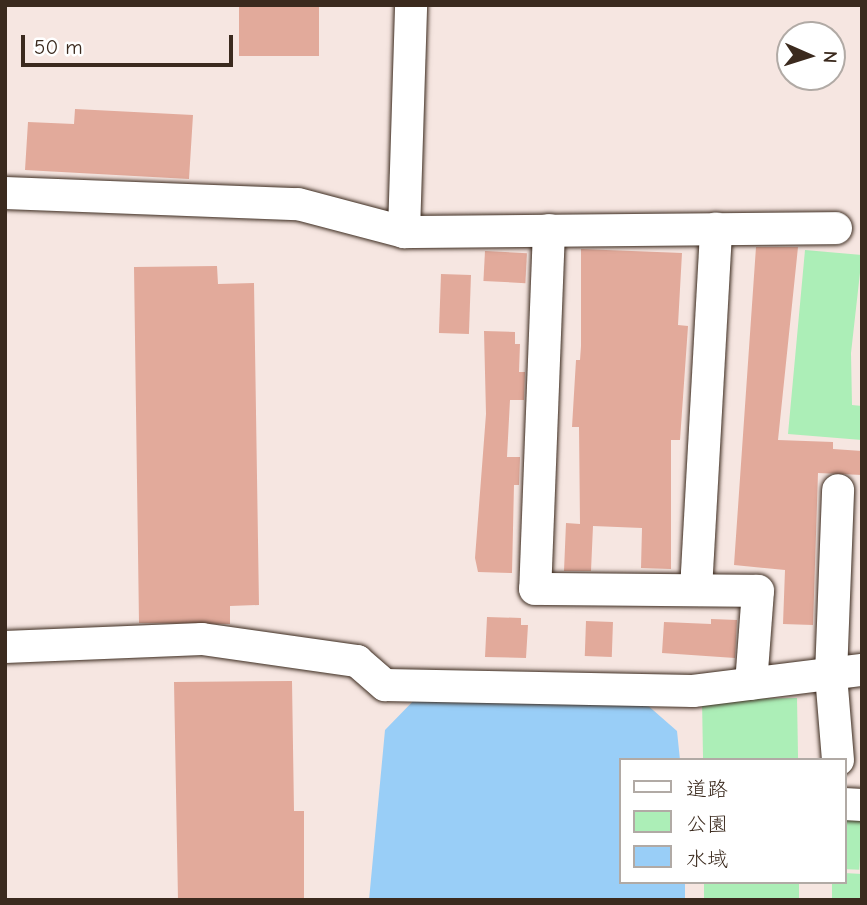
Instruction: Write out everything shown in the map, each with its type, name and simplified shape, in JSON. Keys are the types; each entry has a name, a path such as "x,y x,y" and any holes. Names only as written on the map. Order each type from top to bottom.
{"street":[{"path":"404,232 411,5"},
{"path":"5,193 298,204 404,232 836,228"},
{"path":"696,590 716,229"},
{"path":"549,230 535,589 758,591 751,684"},
{"path":"838,490 847,673 838,758"},
{"path":"5,647 202,639 357,661 384,685 693,691 847,673"}],"green space":[{"path":"805,250 862,255 851,353 852,405 862,406 862,440 788,434"},
{"path":"797,698 798,758 703,758 702,700"},
{"path":"846,819 862,820 859,870 846,869"},
{"path":"846,873 862,874 862,900 832,900 832,884 846,884"},
{"path":"704,884 799,884 799,900 704,900"}],"water":[{"path":"419,695 645,703 677,731 680,758 618,758 618,884 685,884 685,900 369,900 385,730"}],"building":[{"path":"239,5 319,5 319,56 239,56"},
{"path":"75,109 193,115 189,179 25,170 28,122 74,124"},
{"path":"756,247 798,247 778,440 833,442 833,449 862,451 862,475 818,473 813,625 783,624 785,570 734,565"},
{"path":"581,249 682,253 678,325 688,326 680,440 671,440 671,569 641,568 642,528 593,526 591,571 564,571 566,523 580,524 579,427 572,427 576,360 580,360 581,346"},
{"path":"485,251 527,253 525,283 483,281"},
{"path":"217,266 218,284 254,283 259,605 230,606 230,624 139,623 134,267"},
{"path":"441,274 471,275 469,334 439,333"},
{"path":"484,331 515,332 515,344 520,344 519,372 525,372 524,400 510,400 507,457 520,457 519,485 514,485 512,573 478,572 475,558 486,414"},
{"path":"487,617 521,618 521,625 528,625 526,658 485,657"},
{"path":"711,619 737,620 735,658 662,653 664,622 711,624"},
{"path":"586,621 613,622 612,657 585,656"},
{"path":"292,681 294,811 304,811 304,900 178,900 174,682"}]}
